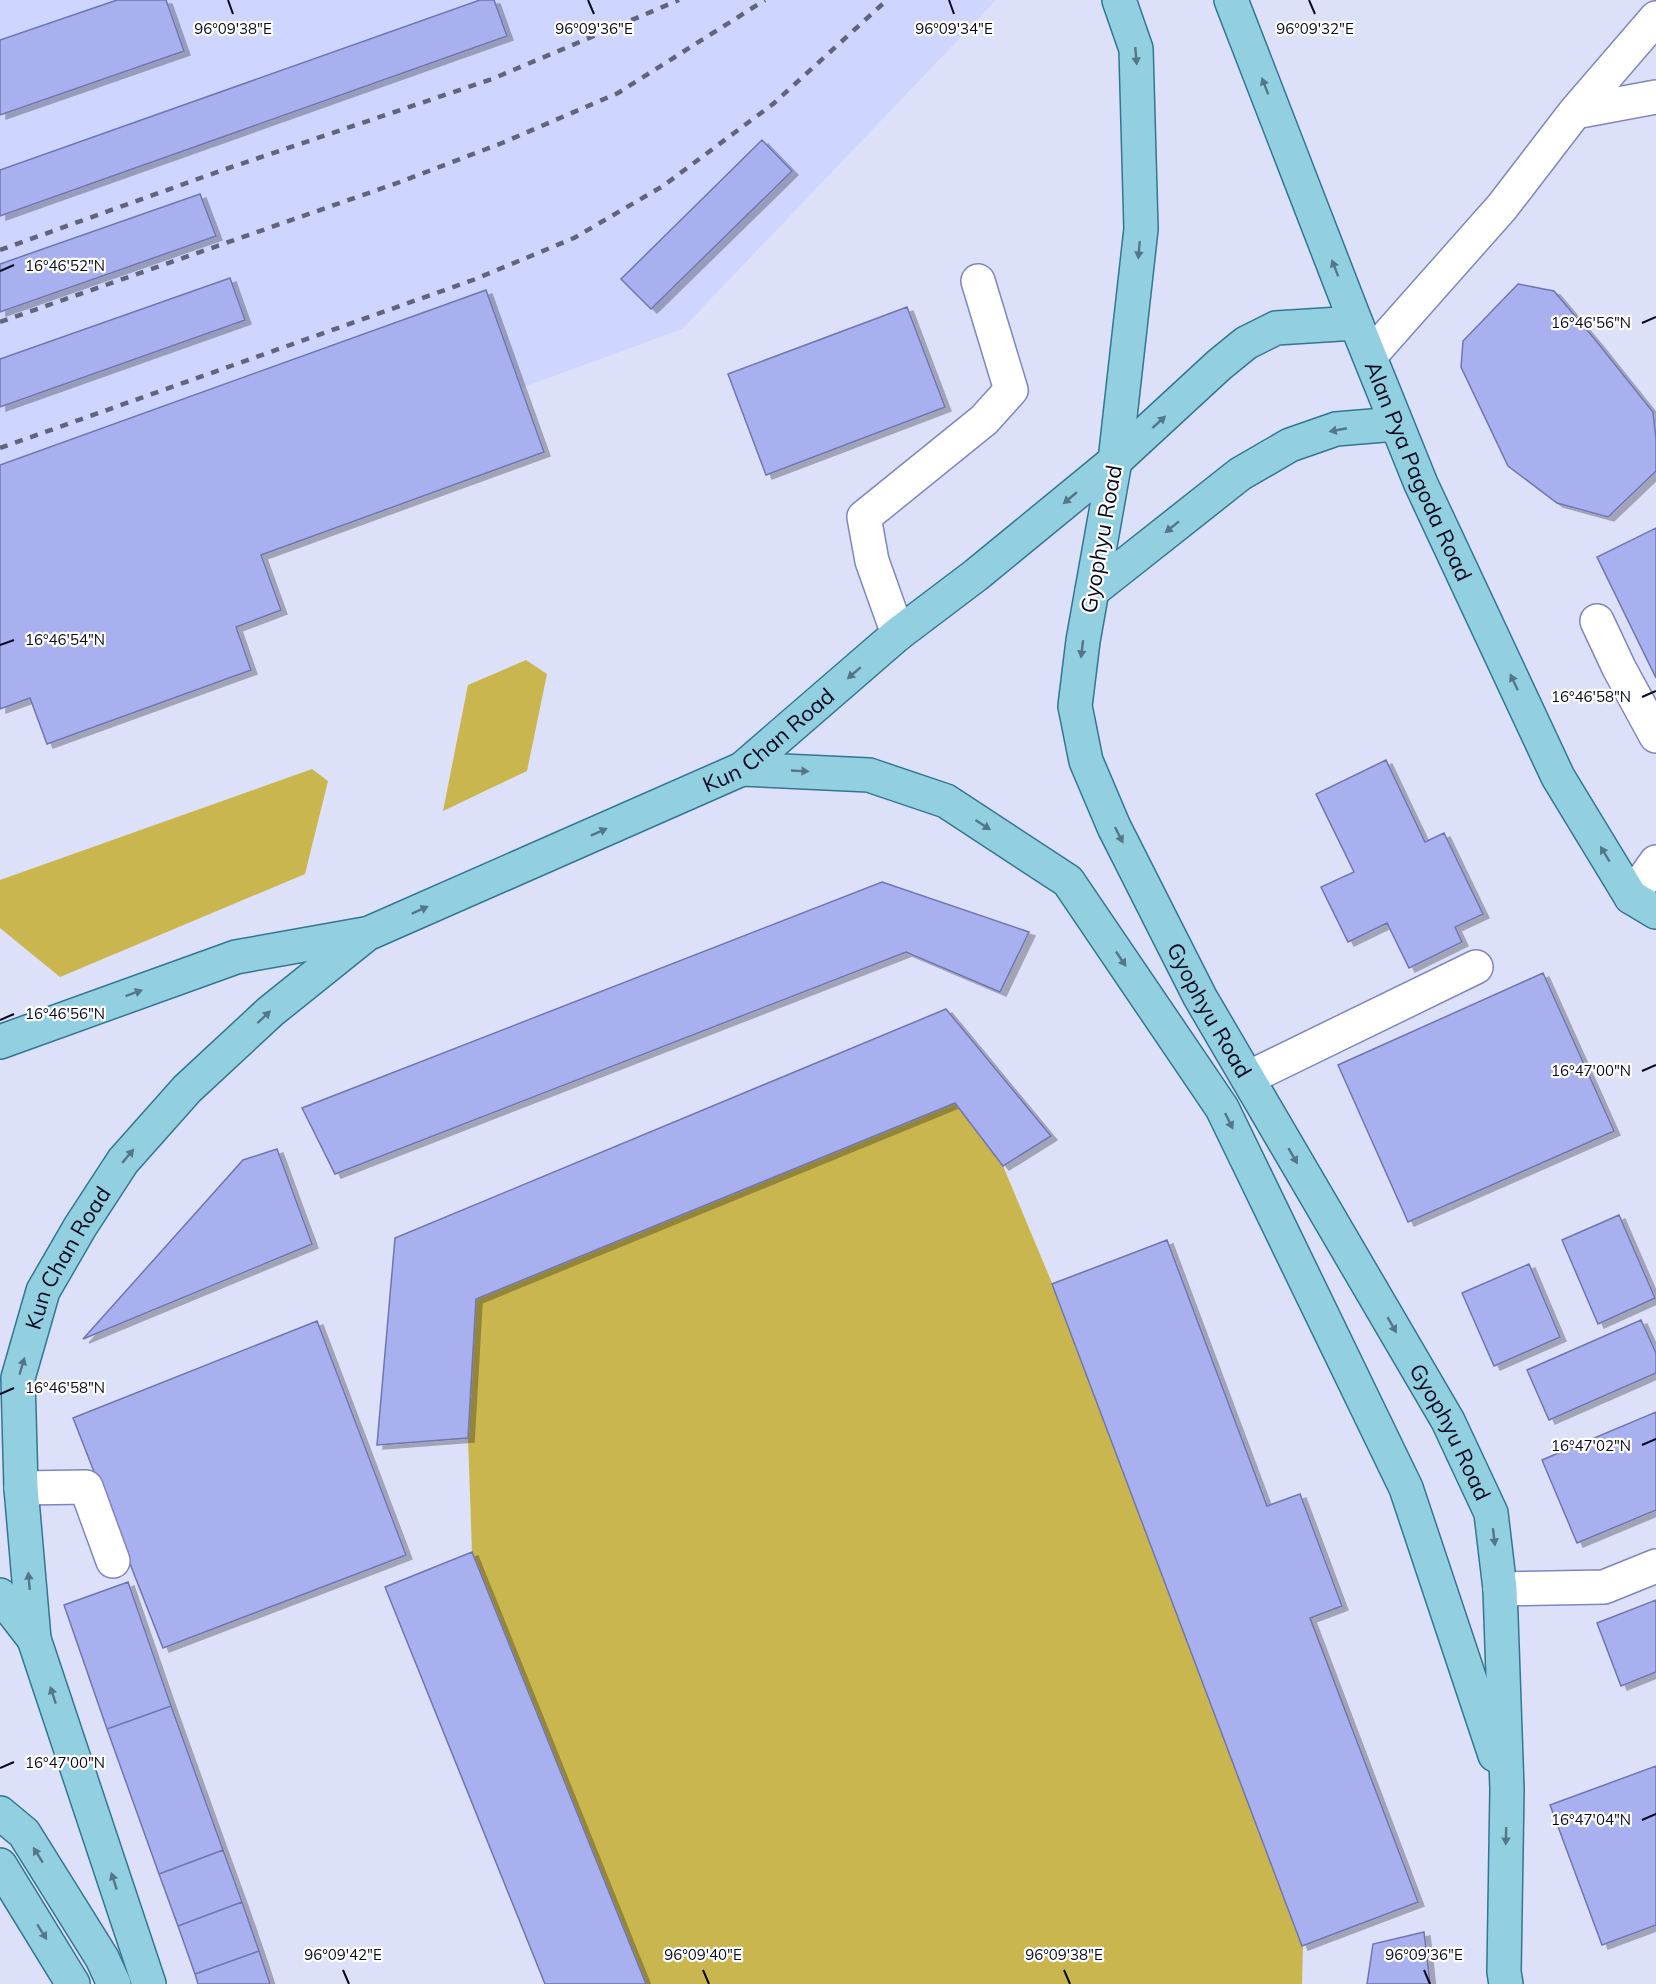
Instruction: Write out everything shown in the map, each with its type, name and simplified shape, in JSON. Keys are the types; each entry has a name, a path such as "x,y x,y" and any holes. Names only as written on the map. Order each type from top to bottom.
{"main road":[{"name":"Gyophyu Road","path":"1119,0 1136,49 1141,229 1115,461 1083,641 1075,706 1086,761 1114,827 1200,997 1448,1421 1491,1513 1500,1589 1507,1789 1504,1972 1506,1984"},
{"name":"Alan Pya Pagoda Road","path":"1231,0 1421,484 1558,777 1643,905"},
{"name":"Kun Chan Road","path":"0,1042 236,957 367,934 742,769 898,634 976,575 1115,461 1245,343 1276,328 1356,323"},
{"path":"1092,591 1240,474 1290,445 1336,429 1396,424"},
{"path":"742,769 869,775 946,801 1068,881 1222,1108 1396,1466 1406,1488 1507,1789"},
{"name":"Kun Chan Road","path":"34,1639 21,1488 10,1420 18,1378 44,1292 80,1227 123,1161 187,1089 271,1011 367,934"},
{"path":"0,1595 34,1639 149,1984"},
{"path":"0,1813 24,1833 108,1971"},
{"path":"0,1865 68,1982 108,1971 132,1936"}],"street":[{"path":"1370,357 1502,207 1575,112 1656,18"},
{"path":"1575,112 1656,97"},
{"path":"898,634 872,561 864,517 984,420 1011,390 978,280"},
{"path":"1597,621 1619,668 1656,736"},
{"path":"1643,905 1656,862"},
{"path":"1248,1078 1476,968"},
{"path":"21,1488 86,1487 113,1561"},
{"path":"1500,1589 1605,1587 1656,1566"}],"shaded area":[{"path":"0,0 996,0 682,329 0,579"},
{"path":"526,660 547,674 527,771 443,811 468,685"},
{"path":"312,769 328,781 305,874 60,977 0,928 0,880"},
{"path":"946,1009 1051,1136 1003,1166 1052,1283 1167,1240 1267,1506 1300,1494 1342,1606 1311,1618 1418,1902 1303,1946 1302,1984 545,1984 385,1587 472,1552 468,1438 377,1445 395,1238"}],"building":[{"path":"117,0 166,0 184,51 0,115 0,40"},
{"path":"480,0 494,0 507,36 0,216 0,170"},
{"path":"762,140 792,171 651,309 621,279"},
{"path":"200,194 216,236 0,312 0,264"},
{"path":"230,278 245,320 0,407 0,359"},
{"path":"1518,284 1554,291 1653,412 1656,471 1608,517 1557,503 1508,466 1461,367 1463,341"},
{"path":"486,290 544,452 261,555 281,610 236,627 251,670 47,744 30,698 0,709 0,465"},
{"path":"907,307 945,407 766,475 728,374"},
{"path":"1656,528 1656,678 1597,557"},
{"path":"1386,760 1425,842 1444,833 1483,914 1455,927 1462,942 1409,968 1387,923 1348,942 1321,887 1354,872 1316,794"},
{"path":"882,882 1029,932 1000,992 906,952 335,1174 302,1108"},
{"path":"1543,973 1614,1131 1408,1222 1338,1065"},
{"path":"946,1009 1051,1136 1003,1166 955,1103 476,1299 468,1438 377,1445 395,1238"},
{"path":"277,1149 312,1244 83,1339 243,1160"},
{"path":"1619,1215 1655,1298 1598,1324 1562,1240"},
{"path":"1167,1240 1267,1506 1300,1494 1342,1606 1310,1618 1418,1902 1302,1946 1052,1284"},
{"path":"1529,1264 1560,1337 1494,1366 1462,1293"},
{"path":"1641,1320 1656,1353 1656,1373 1549,1420 1527,1370"},
{"path":"317,1321 406,1555 163,1648 73,1418"},
{"path":"1656,1412 1656,1510 1577,1543 1542,1460"},
{"path":"472,1552 646,1984 545,1984 385,1587"},
{"path":"128,1582 171,1706 107,1729 64,1605"},
{"path":"1656,1600 1656,1672 1621,1686 1597,1623"},
{"path":"171,1706 223,1850 159,1874 107,1729"},
{"path":"1656,1766 1656,1925 1602,1945 1550,1805"},
{"path":"223,1850 242,1902 178,1926 159,1874"},
{"path":"242,1902 259,1951 195,1974 178,1926"},
{"path":"1424,1932 1430,1984 1367,1984 1373,1944"},
{"path":"259,1951 270,1984 198,1984 195,1974"}],"railway":[{"path":"0,250 220,171 492,79 679,0"},
{"path":"0,322 400,182 502,143 618,93 765,0"},
{"path":"0,448 473,280 574,238 663,186 773,104 887,0"}]}
